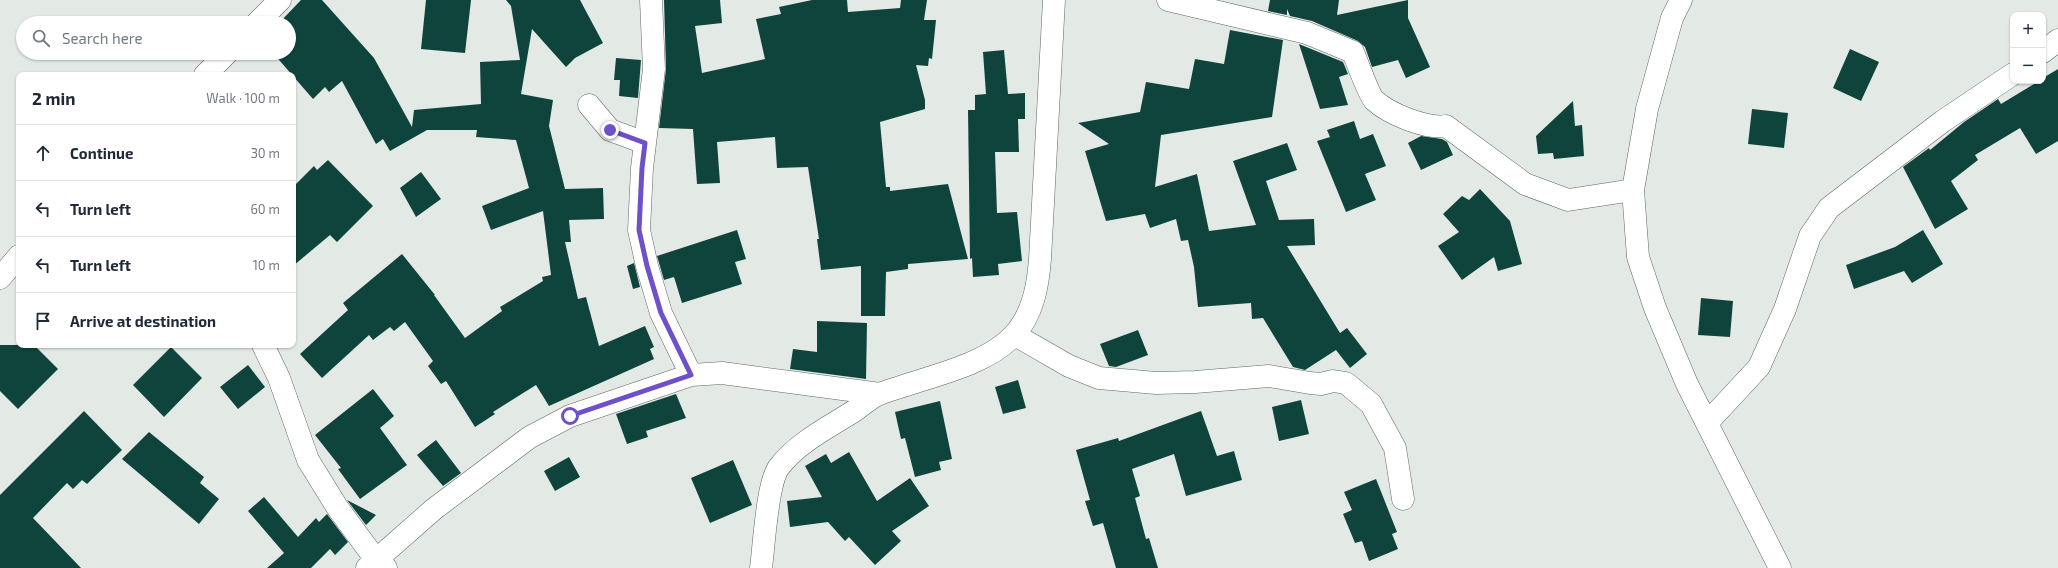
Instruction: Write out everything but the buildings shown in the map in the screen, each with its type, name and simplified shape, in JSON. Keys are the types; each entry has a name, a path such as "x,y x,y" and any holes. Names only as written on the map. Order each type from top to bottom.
{"street":[{"path":"264,16 280,0"},
{"path":"651,0 654,68 642,168 639,230 647,266 661,313 691,375"},
{"path":"762,568 770,496 778,468 794,451 880,394 953,370 996,351 1015,335 1029,312 1038,279 1054,0"},
{"path":"1168,0 1307,33 1353,52 1374,100 1405,119 1440,127 1446,126 1525,184 1568,200 1633,190"},
{"path":"1681,0 1672,18 1646,109 1633,190 1638,257 1655,308 1687,384 1780,568"},
{"path":"2046,50 2058,40"},
{"path":"208,72 220,60"},
{"path":"1707,422 1759,367 1785,309 1810,236 1829,208 1943,121 2010,76"},
{"path":"589,105 610,130 645,143"},
{"path":"0,259 16,251"},
{"path":"0,278 16,259"},
{"path":"1015,335 1069,366 1099,378 1156,383 1195,382 1269,376 1310,383 1321,384 1332,381 1346,383 1371,404 1395,448 1402,499"},
{"path":"264,348 279,378 308,460 376,565 434,509 530,437 570,416 691,375 722,373 880,394"}],"route":[{"path":"570,416 691,375 661,313 647,266 639,230 642,168 645,143 610,130"}]}
